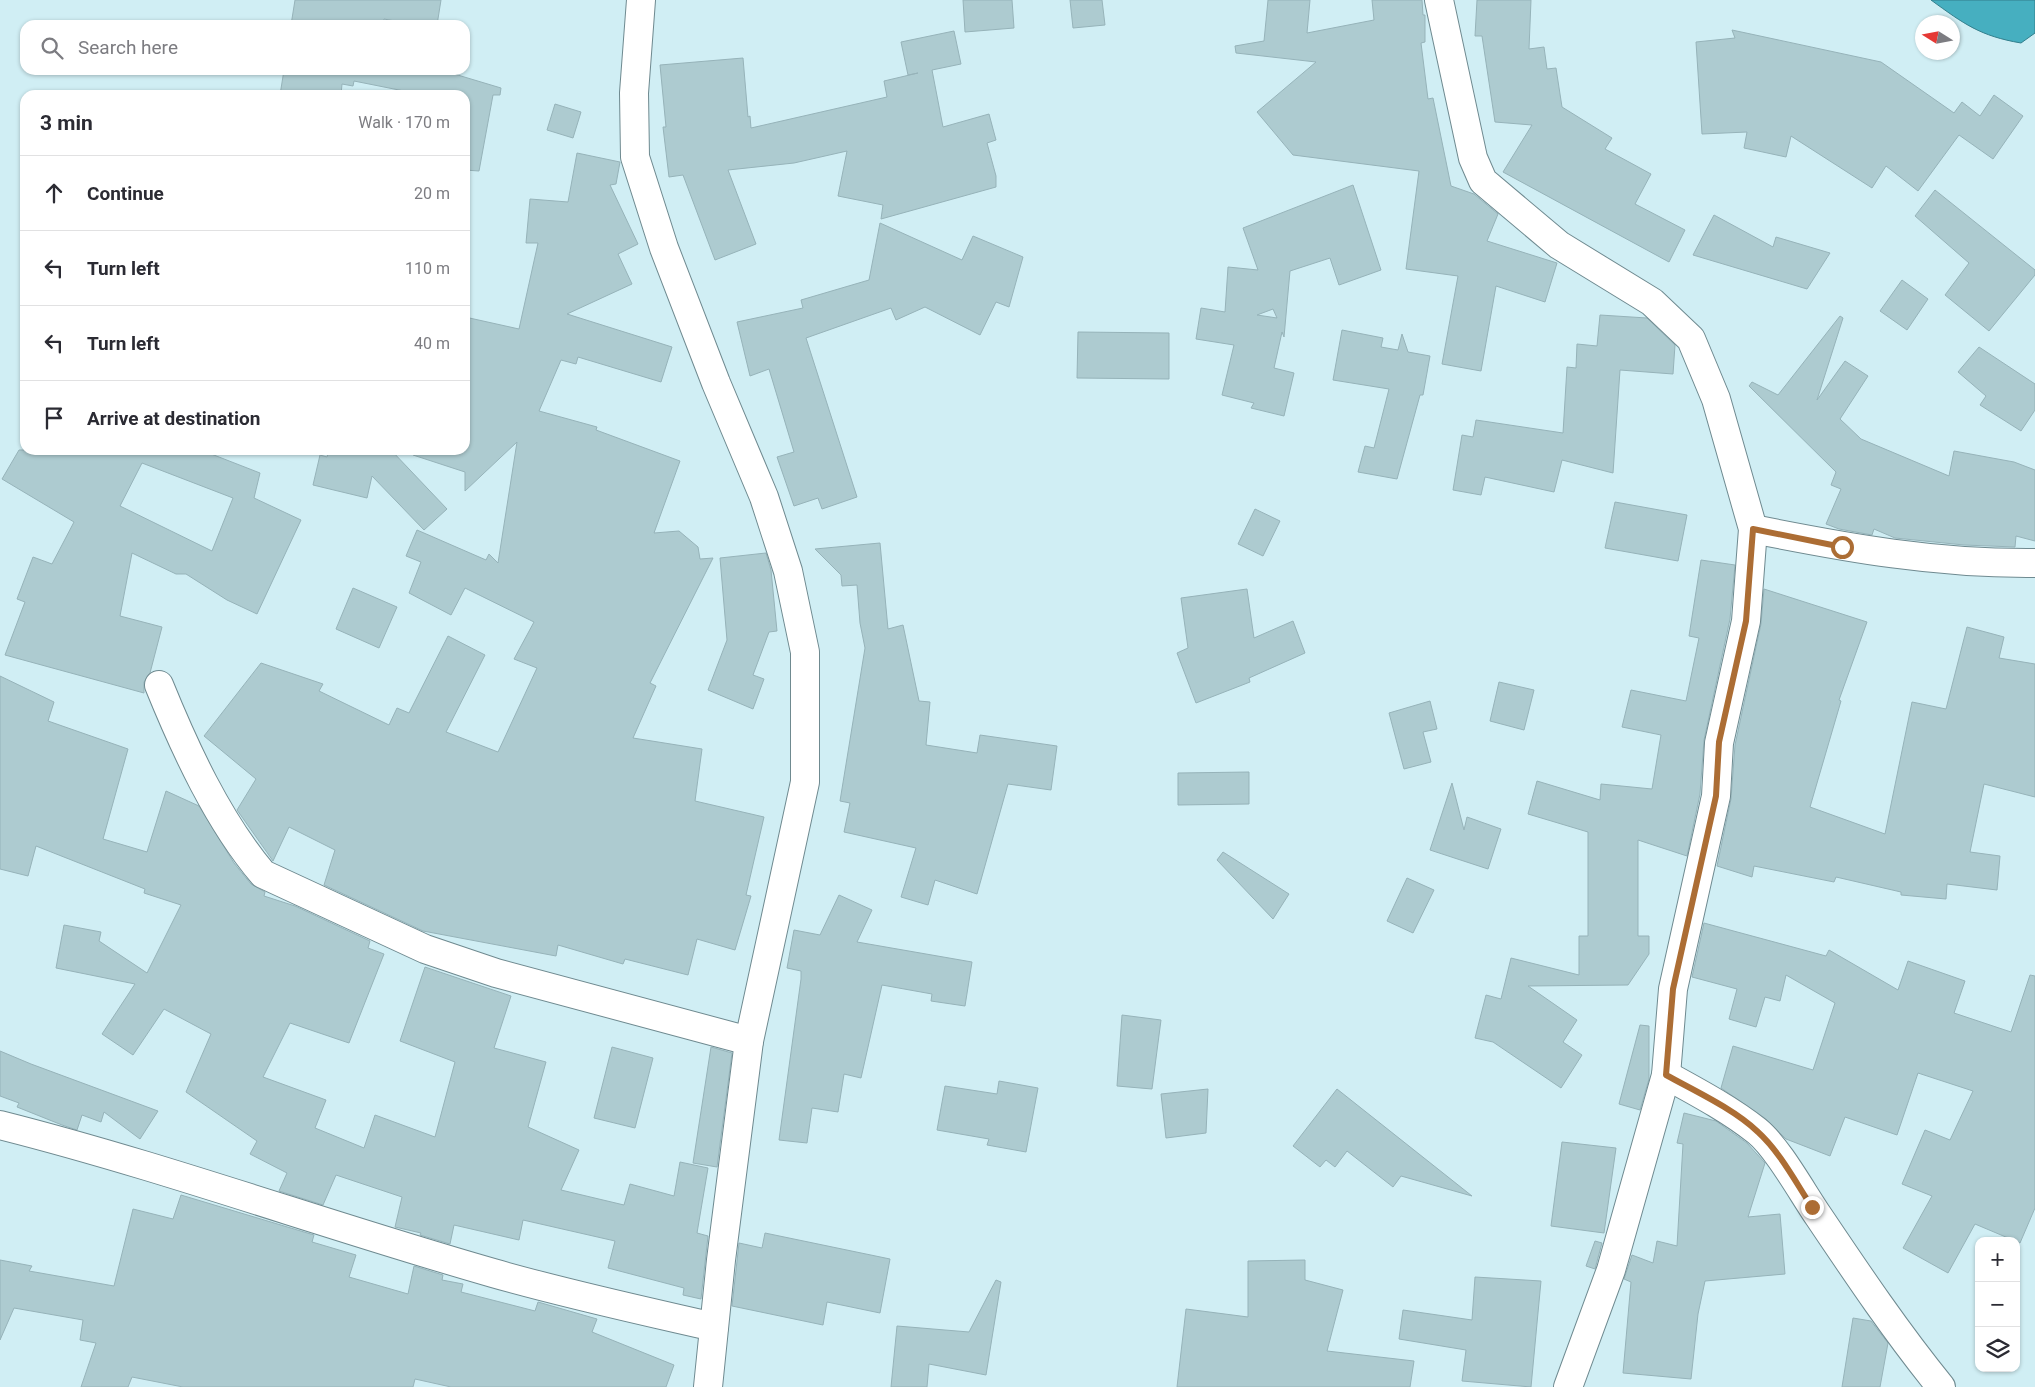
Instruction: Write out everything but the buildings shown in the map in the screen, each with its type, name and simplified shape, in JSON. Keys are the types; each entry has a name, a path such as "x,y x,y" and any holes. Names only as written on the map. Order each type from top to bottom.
{"street":[{"path":"641,0 634,93 635,157 664,248 681,293 716,384 764,497 788,570 805,652 804,782 749,1041 708,1387"},
{"path":"1439,0 1470,149 1483,181 1558,246 1652,302 1691,340 1716,399 1753,529 1746,621 1719,742 1716,796 1673,989 1666,1075 1612,1270 1568,1387"},
{"path":"1753,529 1842,547 1923,559 2035,563"},
{"path":"159,685 184,748 244,852 263,874 425,949 496,972 749,1041"},
{"path":"1666,1075 1726,1110 1758,1132 1782,1162 1868,1291 1941,1387"},
{"path":"0,1125 79,1145 278,1208 494,1273 714,1327"}],"water":[{"path":"1931,0 2035,0 2035,33 2021,43 2007,40 1983,33 1960,20 1960,15 1953,15"}],"route":[{"path":"1812,1207 1782,1162 1758,1132 1726,1110 1666,1075 1673,989 1716,796 1719,742 1746,621 1753,529 1842,547"}]}
